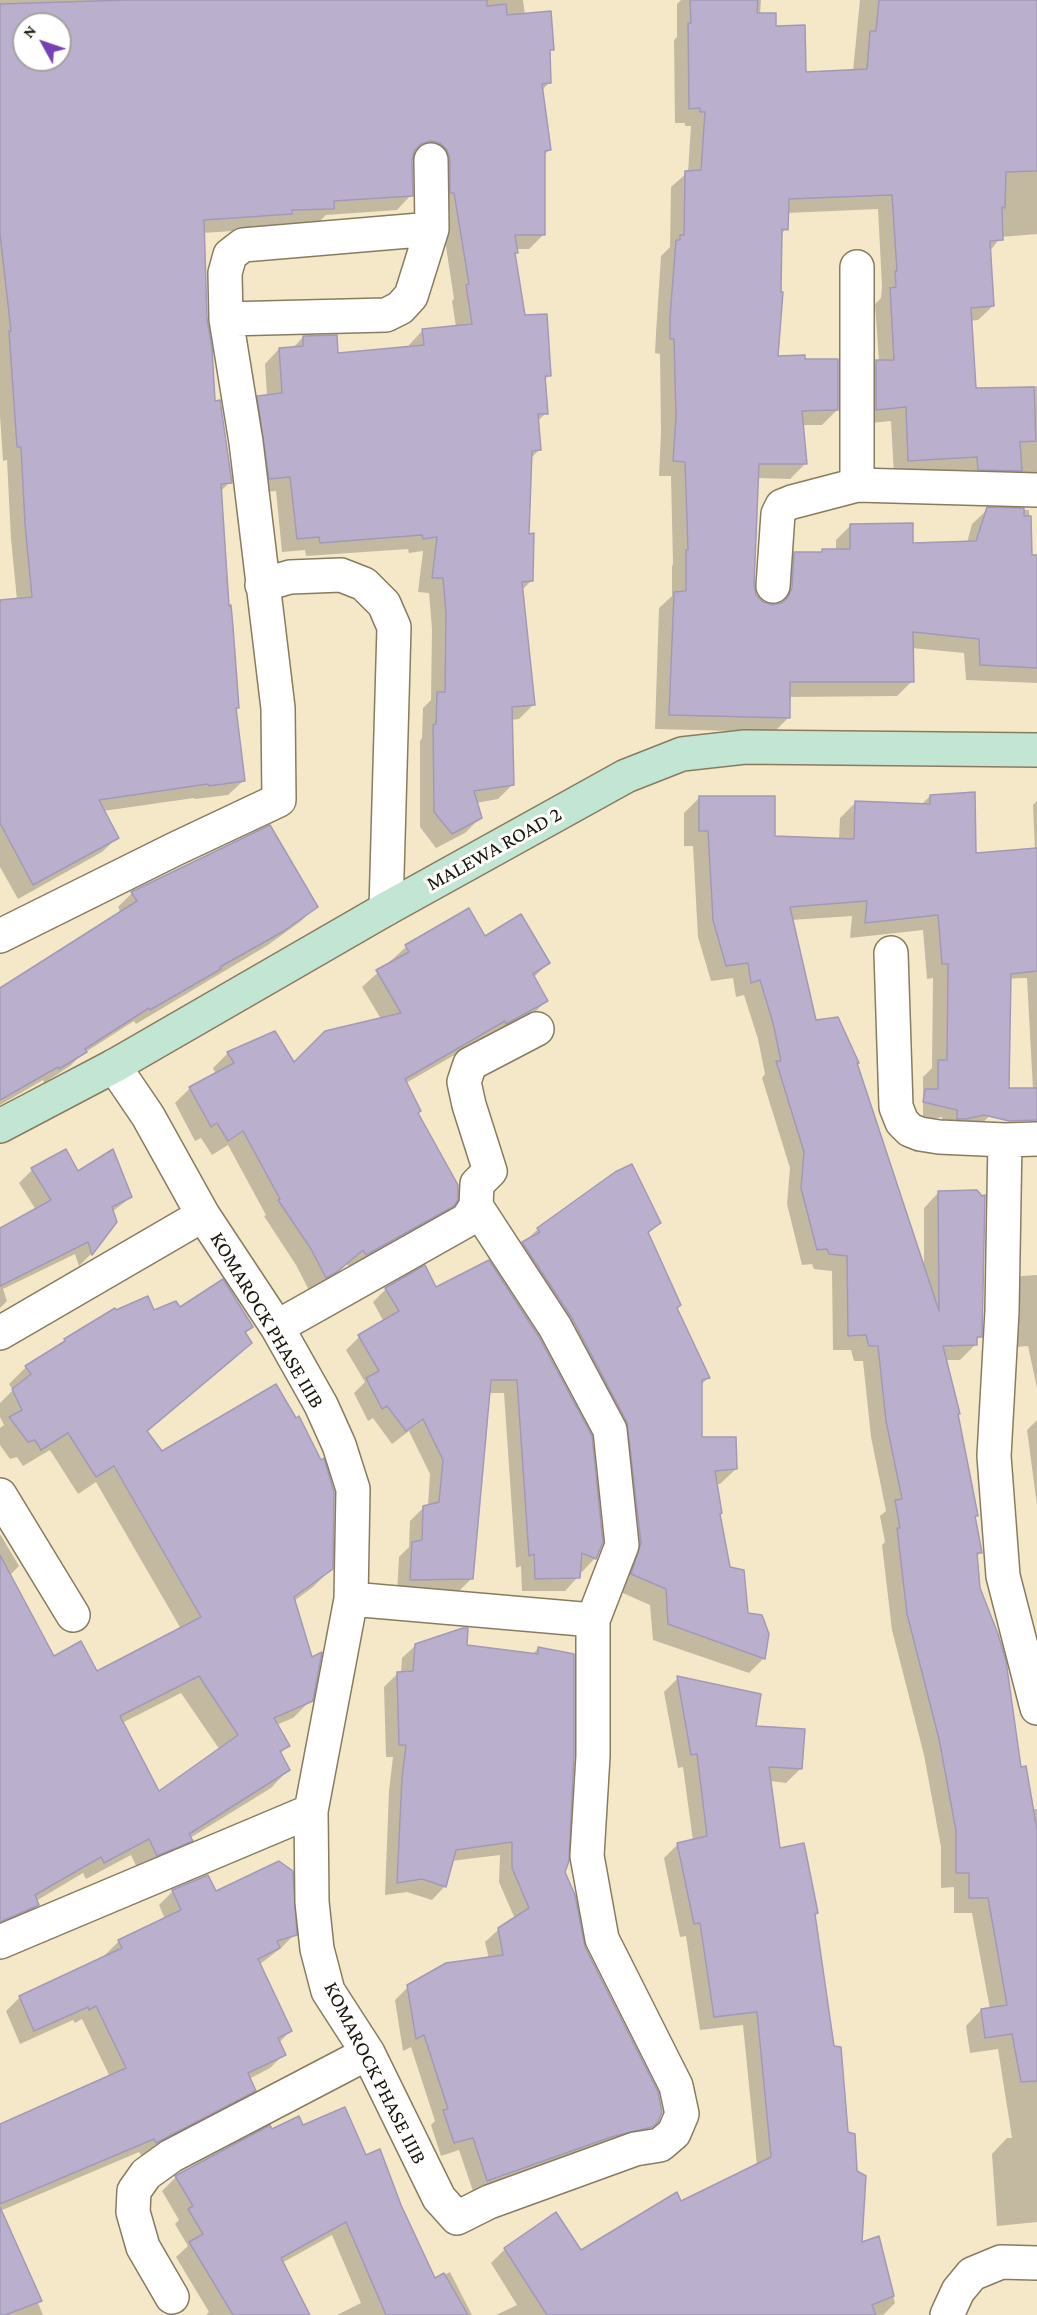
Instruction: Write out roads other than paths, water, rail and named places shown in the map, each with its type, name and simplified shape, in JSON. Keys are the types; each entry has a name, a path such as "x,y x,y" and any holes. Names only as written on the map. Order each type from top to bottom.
{"main road":[{"name":"MALEWA ROAD 2","path":"0,1126 114,1066 386,909 626,777 682,754 745,747 1037,750"}],"street":[{"path":"226,319 386,315 400,308 411,296 432,229 431,160"},
{"path":"0,936 279,800 278,708 246,442 226,319 225,273 230,255 243,244 432,229"},
{"path":"856,486 857,267"},
{"path":"773,586 778,514 782,506 792,502 856,486 1037,490"},
{"path":"262,585 290,577 341,575 364,584 384,604 394,627 386,909"},
{"path":"891,953 896,1107 902,1122 920,1134 1021,1140 1002,1311 994,1456 1003,1576 1037,1708"},
{"path":"277,1327 467,1220 476,1206 477,1184 490,1171 464,1082 470,1064 537,1029"},
{"name":"KOMAROCK PHASE IIIB","path":"114,1066 148,1116 202,1215 277,1327 321,1405 339,1445 353,1489 351,1599 311,1812 312,1902 317,1949 328,1991 368,2053 439,2198 457,2218 489,2202 635,2149 660,2145 674,2133 682,2114 676,2086 602,1940 587,1856 593,1756 593,1620 622,1545 610,1430 555,1327 476,1206"},
{"path":"0,1333 202,1215"},
{"path":"0,1496 73,1615"},
{"path":"351,1599 593,1620"},
{"path":"0,1942 311,1812"},
{"path":"172,2297 143,2247 133,2212 134,2191 146,2174 171,2156 368,2053"},
{"path":"948,2315 958,2291 972,2274 1001,2262 1037,2263"}]}
